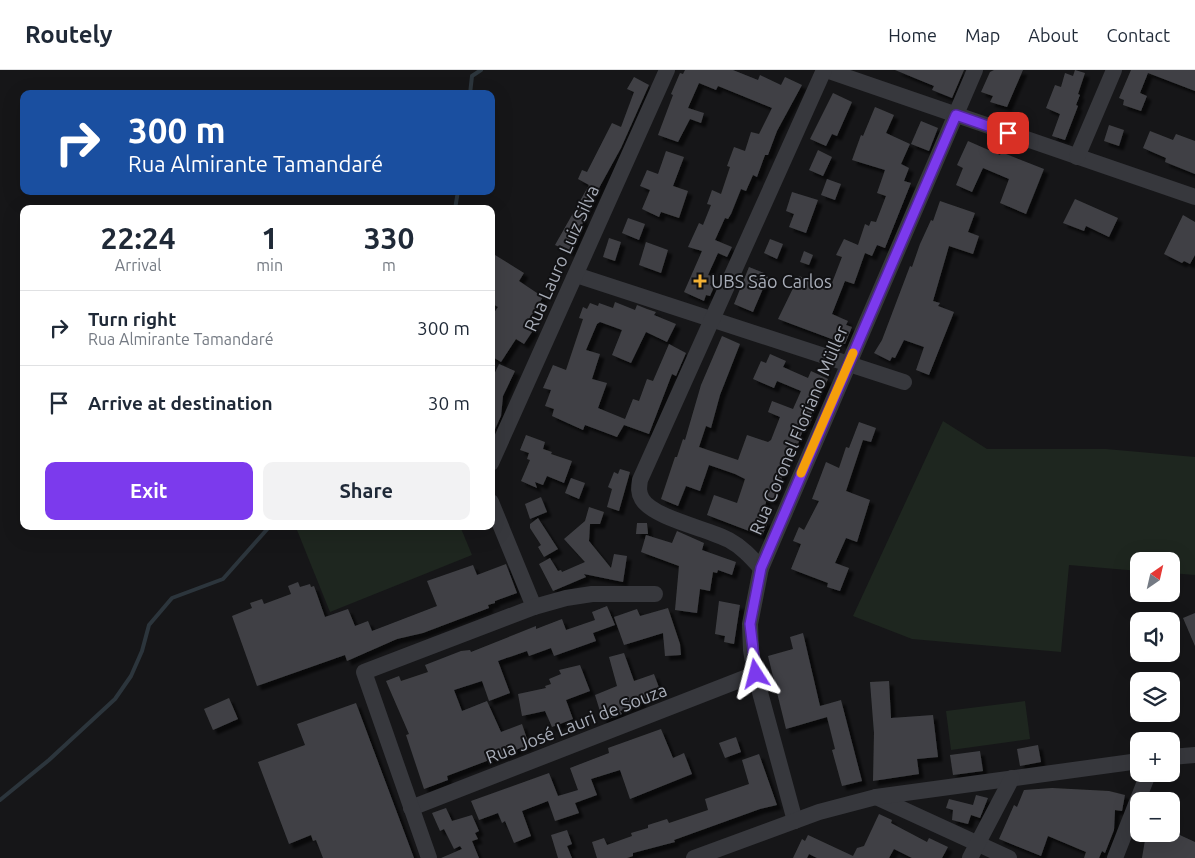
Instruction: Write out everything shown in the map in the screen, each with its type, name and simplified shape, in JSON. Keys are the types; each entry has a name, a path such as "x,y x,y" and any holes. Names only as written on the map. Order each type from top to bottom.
{"street":[{"name":"Rua Lauro Luiz Silva","path":"495,454 667,70"},
{"path":"761,568 742,548 727,539 664,514 650,506 643,500 639,491 640,480 825,70 1195,197"},
{"name":"Rua Coronel Floriano Müller","path":"795,820 756,674 750,624 761,568 975,70"},
{"path":"1077,157 1114,70"},
{"path":"576,274 904,382"},
{"path":"495,512 534,607"},
{"path":"429,858 364,672 534,607 566,598 592,594 656,594"},
{"name":"Rua José Lauri de Souza","path":"412,808 756,674"},
{"path":"1180,756 1195,755"},
{"path":"694,858 846,803 876,797 1130,762"},
{"path":"974,851 1012,778"},
{"path":"1115,858 1145,782"},
{"path":"876,797 974,851 1009,858"}],"shaded area":[{"path":"943,421 987,449 1106,449 1195,457 1195,575 1180,574 1180,552 1130,552 1130,570 1069,565 1061,652 912,639 853,616"},
{"path":"297,530 462,530 472,555 330,612"},
{"path":"1025,701 1030,739 951,750 946,711"}],"building":[{"path":"685,70 733,70 758,80 760,75 781,85 785,77 802,85 777,131 768,155 765,155 757,177 753,175 746,191 741,189 731,214 728,219 725,218 715,240 732,247 727,257 718,253 708,275 714,277 710,285 714,287 710,296 706,295 704,301 684,292 702,251 688,247 699,223 703,225 711,205 707,204 712,190 721,194 730,167 727,166 734,147 745,151 751,132 759,134 772,108 718,86 716,90 699,83 688,108 704,113 701,123 690,119 678,142 658,135 673,95 671,94 680,73 683,74"},
{"path":"895,70 964,70 952,98 932,90 934,86"},
{"path":"994,70 1023,70 1007,107 990,102 993,96 981,92 990,72"},
{"path":"1075,70 1085,73 1078,94 1080,95 1076,105 1078,106 1065,140 1052,136 1060,114 1046,108 1055,85 1061,87 1065,73 1073,76"},
{"path":"1131,70 1195,70 1195,91 1148,73 1140,93 1147,96 1141,111 1123,105 1124,100 1119,98"},
{"path":"634,77 649,85 621,148 582,219 584,220 570,252 555,245 589,185 578,179 582,170 587,172 612,123 621,127 634,92 627,89"},
{"path":"833,93 852,102 837,136 832,134 826,146 810,139"},
{"path":"875,107 894,115 886,133 910,144 901,164 909,168 904,181 911,183 885,248 877,245 872,256 865,253 854,284 845,281 832,314 848,321 846,325 852,327 845,344 778,319 799,276 830,288 842,257 836,255 844,239 858,245 865,224 869,226 871,221 876,222 886,196 877,193 885,170 852,160 861,135 863,136"},
{"path":"921,121 938,128 929,151 911,144"},
{"path":"1109,125 1124,130 1119,146 1104,141"},
{"path":"1150,131 1173,140 1176,134 1195,141 1195,174 1165,162 1166,158 1143,148"},
{"path":"968,141 1000,155 1001,153 1006,154 1044,169 1026,214 1000,203 1009,179 983,168 972,192 956,185 963,168 957,165"},
{"path":"818,150 832,157 823,176 809,170"},
{"path":"666,151 684,157 673,186 688,191 679,218 661,212 659,217 642,209 650,190 640,186 647,170 658,174"},
{"path":"827,179 841,184 835,200 821,195"},
{"path":"792,192 818,200 806,233 789,227 794,214 786,211"},
{"path":"1075,199 1118,218 1109,237 1086,226 1084,231 1063,223"},
{"path":"940,201 975,213 968,232 979,236 973,254 949,246 933,301 940,303 938,306 954,312 929,375 916,370 924,347 904,340 895,358 892,357 890,361 874,353 882,340 910,266 912,267 920,244 931,220 933,221"},
{"path":"1183,215 1195,222 1195,255 1190,264 1184,261 1182,263 1164,254"},
{"path":"628,218 645,224 639,240 622,233"},
{"path":"609,238 621,242 615,261 603,257"},
{"path":"770,239 783,244 777,259 764,253"},
{"path":"646,242 668,250 661,273 639,265"},
{"path":"804,251 813,255 809,265 800,262"},
{"path":"495,255 524,273 519,281 543,297 526,324 534,329 524,344 516,339 501,362 495,358 495,311 498,307 495,305"},
{"path":"749,267 764,273 768,277 753,312 734,304"},
{"path":"615,302 635,310 637,305 656,312 654,315 676,324 667,342 646,332 631,363 612,355 622,330 600,322 597,324 586,350 600,354 592,379 607,383 598,408 625,419 633,399 639,401 647,379 653,381 669,344 686,353 676,376 672,374 649,434 624,425 617,437 585,425 583,430 552,416 554,409 545,406 551,390 543,388 553,365 566,370 583,319 579,318 583,307 587,309 590,303 598,306 599,303 613,308"},
{"path":"722,336 740,344 720,395 711,428 706,426 699,447 738,460 747,435 768,442 771,440 780,417 768,412 772,401 793,409 801,391 777,381 774,388 753,379 761,361 766,363 770,354 786,361 783,367 808,378 811,371 828,379 811,415 813,416 809,426 805,424 798,444 795,443 773,501 767,499 761,519 768,522 762,536 707,515 714,495 737,503 745,479 735,474 709,465 700,491 686,486 678,506 661,499 675,457 677,457 683,439 685,440 701,385"},
{"path":"499,364 515,371 503,396 501,416 495,429 495,372"},
{"path":"859,422 876,428 871,442 863,440 846,491 870,500 857,542 846,538 835,563 849,568 840,591 827,587 828,583 791,569 801,544 793,541 799,527 804,530 819,501 812,499 826,462 839,468 846,447 849,448"},
{"path":"526,435 545,442 543,449 552,452 551,454 572,461 564,483 547,476 543,485 535,482 537,488 521,481 530,460 527,459 529,453 520,450"},
{"path":"620,469 630,472 619,511 607,507 612,489 608,487 614,472 618,474"},
{"path":"571,478 585,483 579,499 565,493"},
{"path":"541,497 547,512 530,519 525,504"},
{"path":"589,507 604,512 600,524 590,524 589,541 611,568 614,554 627,556 623,582 584,574 586,577 553,591 539,564 550,558 558,571 561,570 562,572 585,562 564,539 585,521"},
{"path":"538,518 558,549 544,557 538,547 541,545 530,528 530,524"},
{"path":"637,523 647,523 648,534 636,534"},
{"path":"677,531 704,543 702,550 736,562 732,575 718,570 717,573 713,572 710,591 700,589 697,613 675,610 679,566 641,552 646,535 672,543"},
{"path":"506,564 517,593 495,601 495,603 488,605 489,608 423,633 397,639 347,661 345,655 257,686 232,616 252,608 250,603 262,599 264,604 291,594 288,586 298,582 300,587 310,584 311,587 314,586 325,617 348,609 355,626 368,621 372,631 437,606 427,581 473,565 477,575"},
{"path":"719,601 740,605 734,644 724,642 725,636 715,634"},
{"path":"607,606 615,625 593,633 596,641 554,656 551,648 529,656 527,651 498,661 510,693 489,701 482,681 454,690 462,711 487,701 501,732 522,724 529,745 447,776 448,780 424,789 406,735 409,734 386,681 399,676 401,681 428,672 425,665 461,651 470,650 471,652 536,626 536,629 562,619 566,630 595,620 592,612"},
{"path":"668,608 680,644 681,655 665,656 663,633 624,645 614,617 637,609 640,616"},
{"path":"1195,613 1195,646 1183,618"},
{"path":"803,633 820,706 841,700 862,781 842,786 832,750 835,749 827,717 786,729 768,656 793,649 790,637"},
{"path":"624,653 634,681 654,674 661,693 641,700 642,703 620,711 622,714 603,721 595,695 617,686 609,657"},
{"path":"580,665 590,691 566,700 573,719 552,727 545,711 522,716 518,694 546,688 545,686 551,684 549,679 561,674 559,670"},
{"path":"889,681 891,718 933,715 938,757 917,759 919,774 873,781 874,733 870,682"},
{"path":"229,698 238,719 213,730 204,709"},
{"path":"356,703 414,858 323,858 316,840 313,841 311,835 289,844 258,762 305,745 297,724"},
{"path":"661,729 673,758 684,753 692,774 630,799 620,770 591,779 597,795 575,803 579,813 555,821 548,801 522,811 531,836 514,843 505,821 502,823 498,813 479,820 471,801 549,773 558,796 578,790 570,768 609,753 608,748"},
{"path":"736,737 741,752 725,758 719,743"},
{"path":"1038,745 1041,762 1020,766 1017,749"},
{"path":"980,751 983,771 953,775 950,755"},
{"path":"759,754 777,805 760,809 674,840 675,842 633,853 633,856 627,858 597,858 592,842 604,838 607,845 632,836 631,833 648,828 648,825 667,819 669,823 708,810 705,799 749,784 742,760"},
{"path":"1052,788 1109,791 1125,795 1122,811 1115,810 1114,830 1105,853 1102,851 1099,858 1084,858 1086,852 1048,836 1041,856 999,839 1014,805 1017,807 1024,790"},
{"path":"976,795 988,798 980,818 971,815 968,824 952,820 953,810 946,808 949,799 973,805"},
{"path":"446,808 452,821 472,815 479,831 475,833 478,839 472,841 479,858 441,858 462,849 460,846 454,849 444,829 440,831 432,813"},
{"path":"879,814 892,820 891,823 927,842 929,838 948,847 942,858 912,858 894,849 889,858 817,858 809,854 807,858 793,858 802,839 805,841 808,835 853,856 857,848 864,846"},
{"path":"567,830 572,844 567,846 572,858 558,858 551,835"},
{"path":"1180,835 1195,842 1195,858 1142,858 1145,842 1180,842"}],"waterway":[{"path":"470,90 472,76 481,70"},
{"path":"456,205 457,195"},
{"path":"0,800 49,760 115,699 131,676 142,651 149,625 172,598 223,579 266,530"}],"slow traffic":[{"path":"801,473 853,353"}],"place":[{"name":"UBS São Carlos","path":"700,281"}],"route":[{"path":"756,674 750,624 753,598 761,568 956,115 1008,133"}]}
